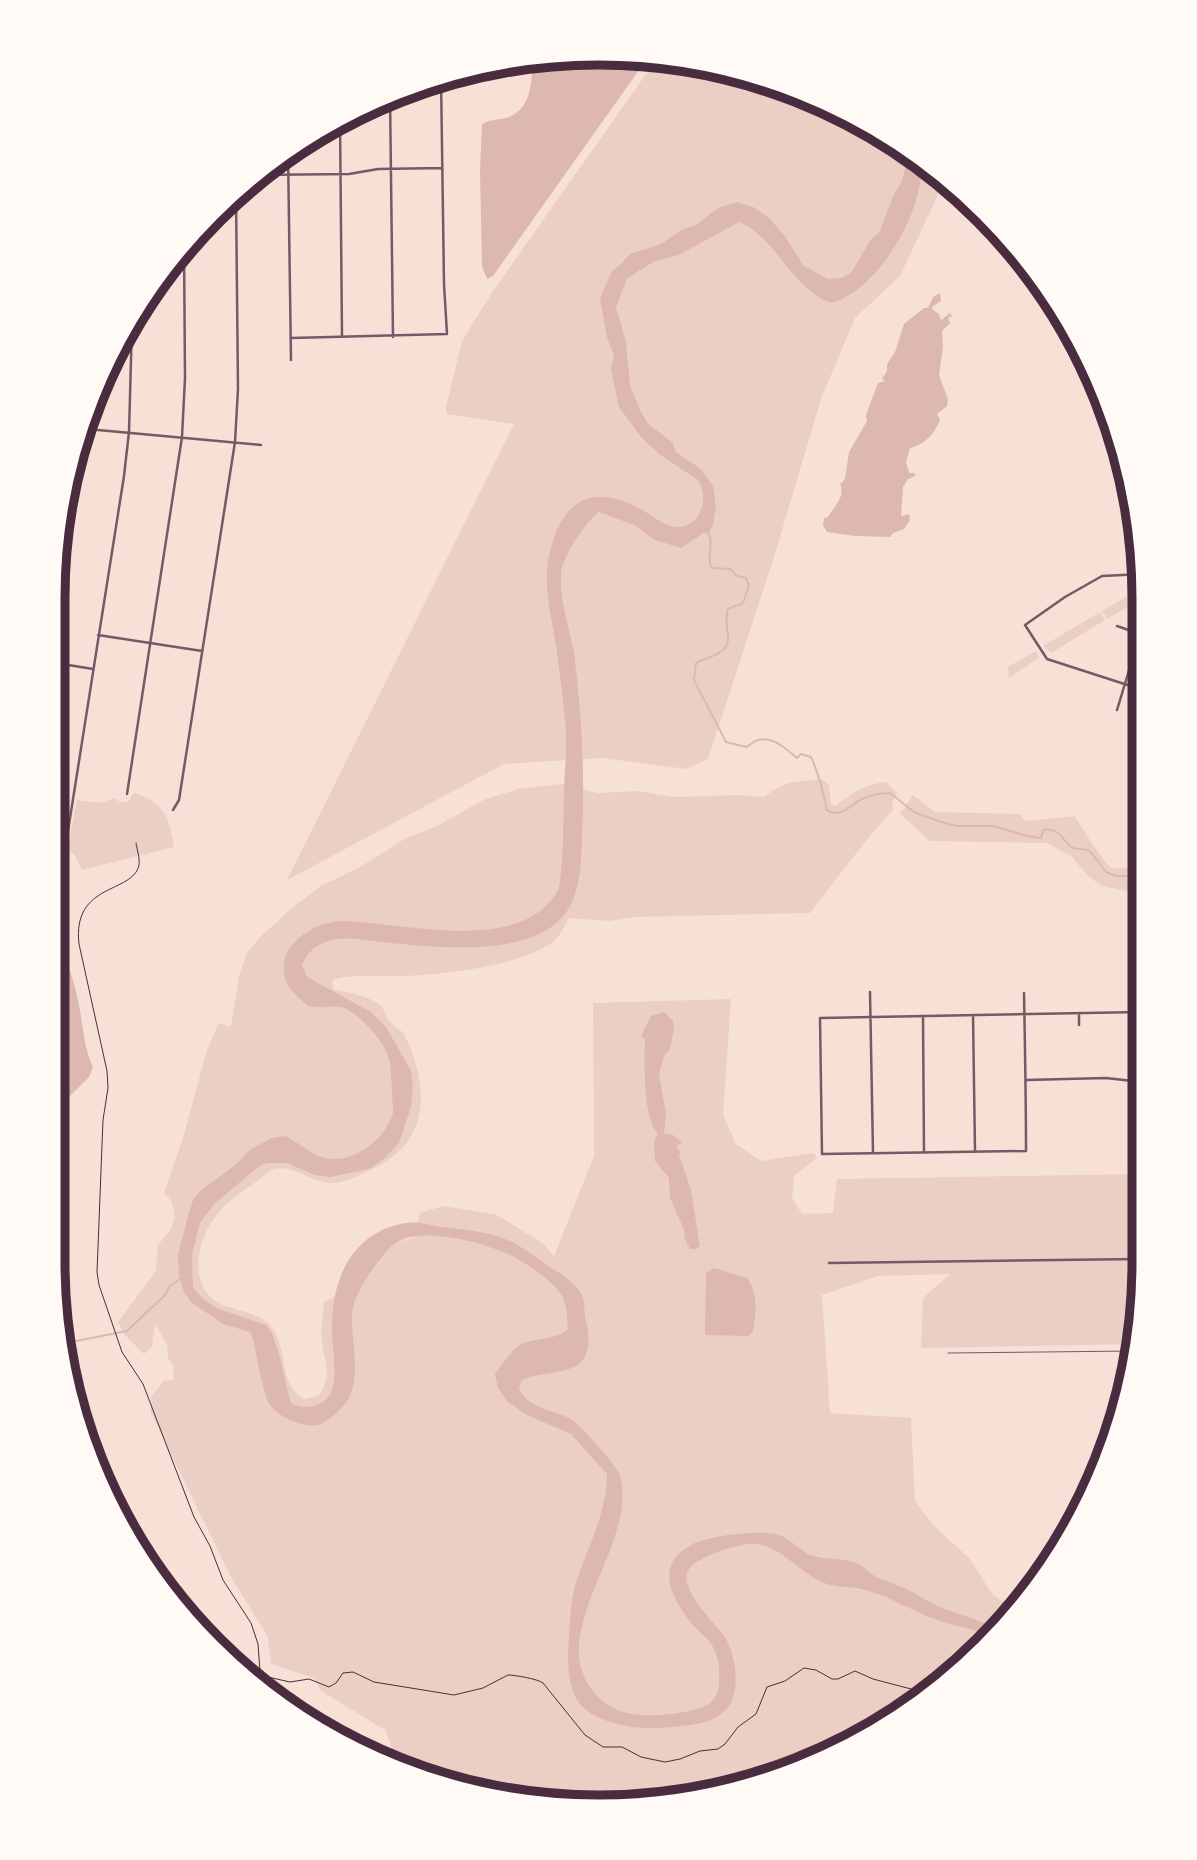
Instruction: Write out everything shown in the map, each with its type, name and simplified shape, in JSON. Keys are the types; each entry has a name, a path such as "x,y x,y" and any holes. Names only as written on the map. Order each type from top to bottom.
{"street":[{"path":"477,79 492,79 492,75"},
{"path":"291,338 447,334 441,89"},
{"path":"390,107 393,337"},
{"path":"340,132 342,337"},
{"path":"288,165 291,360"},
{"path":"274,175 341,174 391,168 443,168"},
{"path":"173,810 180,800 235,442 238,390 236,207"},
{"path":"127,794 182,437 185,378 184,263"},
{"path":"67,860 65,850 129,432 132,340"},
{"path":"92,429 261,445"},
{"path":"1131,575 1102,576 1065,597 1025,625 1047,659 1132,686"},
{"path":"1117,626 1132,631"},
{"path":"98,635 203,652"},
{"path":"1117,710 1132,661"},
{"path":"65,664 93,669"},
{"path":"870,992 873,1153"},
{"path":"1024,993 1024,1014 1026,1080 1026,1151 822,1154 820,1018 871,1016 923,1016 1024,1014 1132,1012"},
{"path":"1079,1013 1079,1025"},
{"path":"973,1015 975,1151"},
{"path":"923,1016 924,1152"},
{"path":"1026,1080 1106,1078 1132,1081"},
{"path":"829,1263 1132,1259"}],"lane":[{"path":"948,1353 1125,1351"}],"path":[{"path":"136,843 139,862 136,871 93,899 83,912 78,928 79,944 107,1070 108,1088 103,1120 97,1272 119,1343 127,1361 138,1374 194,1517 210,1546 223,1580 251,1623 258,1644 258,1667 263,1675 290,1682 309,1679 329,1687 347,1672 374,1682 454,1695 483,1688 508,1675 534,1678 543,1683 585,1735 603,1747 622,1746 642,1757 665,1762 700,1751 718,1749 738,1727 756,1714 767,1687 785,1681 800,1669 810,1668 832,1679 855,1671 873,1679 916,1690"}],"shaded area":[{"path":"598,65 641,67 493,276 487,279 482,266 482,124 509,117 517,112 527,100 532,69"},
{"path":"651,68 737,83 803,105 865,136 939,188 937,197 900,276 855,318 821,399 775,554 708,759 686,769 602,758 504,764 287,880 514,424 447,414 446,407 462,341 493,291"},
{"path":"906,163 921,173 914,205 899,240 876,272 848,296 832,303 806,287 764,239 739,222 679,255 655,261 627,279 616,307 626,342 630,385 648,424 672,442 676,452 701,469 713,486 716,507 710,538 705,532 681,548 655,540 634,525 599,512 575,540 562,567 562,594 574,653 583,769 581,863 572,902 559,921 539,934 514,942 458,947 341,939 323,943 312,950 302,965 307,977 371,1012 386,1027 411,1071 411,1107 399,1143 385,1158 369,1169 330,1177 315,1175 287,1163 267,1163 258,1167 214,1204 200,1223 192,1255 193,1287 203,1299 216,1308 266,1325 272,1333 292,1404 304,1407 321,1403 332,1390 332,1317 339,1280 346,1264 369,1238 385,1229 414,1222 493,1235 520,1247 580,1291 588,1331 588,1348 584,1358 575,1366 560,1372 521,1381 519,1389 523,1396 535,1405 565,1416 577,1424 606,1455 620,1476 622,1504 616,1534 582,1624 579,1652 585,1679 605,1703 614,1709 637,1715 675,1714 702,1707 715,1697 719,1675 715,1651 678,1604 669,1572 679,1553 698,1542 721,1536 748,1533 779,1535 810,1555 857,1563 882,1580 935,1605 989,1625 981,1634 940,1621 871,1592 825,1583 766,1546 750,1544 731,1548 701,1559 689,1569 686,1577 692,1595 724,1636 731,1650 736,1678 731,1702 720,1715 705,1722 658,1728 631,1727 591,1714 575,1696 569,1673 569,1633 574,1591 604,1503 607,1474 571,1434 527,1415 508,1402 498,1388 495,1374 510,1354 522,1344 556,1336 568,1329 563,1298 554,1285 517,1258 471,1242 426,1236 397,1242 372,1270 354,1302 354,1378 349,1398 331,1418 322,1424 312,1425 285,1417 270,1405 250,1332 223,1324 191,1302 184,1292 179,1275 178,1254 193,1200 200,1191 234,1166 251,1149 272,1138 285,1136 319,1156 342,1158 364,1150 374,1142 389,1123 393,1113 390,1063 372,1030 356,1015 341,1007 308,1006 288,985 284,968 285,957 298,939 318,926 341,921 460,931 491,929 519,922 542,909 559,888 563,851 566,736 547,590 547,566 553,541 568,512 589,498 601,497 629,503 663,523 677,527 692,523 701,511 703,503 698,480 659,454 641,437 619,407 611,369 614,355 607,338 600,298 612,271 630,254 661,244 681,230 696,225 718,208 737,202 753,207 769,218 784,235 804,266 828,279 841,278 851,273 872,238 879,233 893,196 902,181"},
{"path":"940,293 941,301 932,307 933,310 939,314 941,320 950,313 952,316 948,318 950,323 942,331 939,375 948,399 947,406 937,414 940,419 932,434 925,441 910,448 906,462 909,473 915,473 915,476 908,479 903,487 901,516 909,514 910,520 904,529 890,537 827,532 823,525 824,518 828,517 842,493 840,484 845,479 849,452 867,421 866,415 878,383 885,381 882,379 887,371 887,364 895,352 904,324 924,308 928,308 933,297"},
{"path":"1132,593 1132,604 1107,619 1102,611"},
{"path":"1100,612 1105,620 1051,653 1043,646"},
{"path":"1036,651 1039,658 1009,678 1008,667"},
{"path":"822,779 829,785 831,804 835,806 858,790 878,783 886,782 897,793 892,803 893,810 810,913 635,917 609,921 569,918 554,941 540,950 504,963 443,973 360,976 332,980 334,990 364,997 379,1004 390,1022 404,1034 413,1055 421,1093 420,1111 415,1127 407,1143 393,1156 350,1179 327,1183 282,1168 265,1174 224,1207 206,1232 198,1262 205,1290 219,1303 255,1315 270,1325 280,1344 290,1385 305,1399 318,1396 327,1376 321,1337 324,1302 348,1289 389,1244 413,1238 420,1213 443,1206 497,1215 544,1244 554,1256 594,1156 593,1003 731,999 723,1115 736,1144 761,1161 814,1153 817,1158 794,1176 792,1198 802,1214 833,1213 837,1179 1132,1174 1131,1296 1126,1344 921,1348 923,1298 950,1274 878,1276 822,1295 830,1413 911,1418 915,1501 933,1525 969,1558 993,1595 1007,1604 950,1663 923,1685 865,1724 803,1755 737,1777 668,1791 633,1794 529,1791 460,1777 394,1755 385,1730 321,1691 314,1678 271,1664 268,1637 231,1577 151,1413 151,1397 164,1381 173,1380 174,1367 168,1358 167,1344 155,1325 152,1346 144,1354 124,1334 118,1322 156,1271 158,1245 170,1230 175,1218 172,1202 164,1193 183,1138 207,1050 219,1023 231,1027 239,976 247,953 259,938 293,907 321,886 360,867 406,838 437,826 483,800 518,789 561,784 598,793 638,791 673,797 764,797 785,784"},
{"path":"134,793 152,801 164,812 174,847 82,870 74,854 67,850 77,800 99,803 115,798 120,802 128,802"},
{"path":"913,795 935,812 1020,814 1026,821 1075,816 1109,866 1132,867 1132,892 1102,886 1088,876 1071,856 1047,843 930,841 900,814"},
{"path":"65,957 93,1067 89,1077 65,1101"},
{"path":"664,1012 673,1021 674,1029 670,1050 665,1054 659,1074 666,1114 664,1134 673,1135 682,1142 676,1147 681,1152 679,1155 691,1190 700,1246 696,1249 690,1249 684,1237 685,1232 670,1198 669,1178 655,1161 654,1142 658,1134 653,1127 647,1103 645,1039 641,1036 651,1016"},
{"path":"714,1268 747,1278 751,1284 756,1311 753,1332 748,1336 705,1335 706,1273"}],"waterway":[{"path":"710,536 712,568 730,569 737,576 746,578 749,585 743,603 728,609 726,647 696,663 694,680 726,742 746,747 755,741 767,739 797,758 801,754 811,757 827,810 832,812 841,812 869,796 890,793 914,812 957,826 993,826 1041,838 1043,830 1053,830 1073,848 1089,850 1106,872 1116,876 1132,876"},
{"path":"71,1342 127,1331 181,1278"}]}
